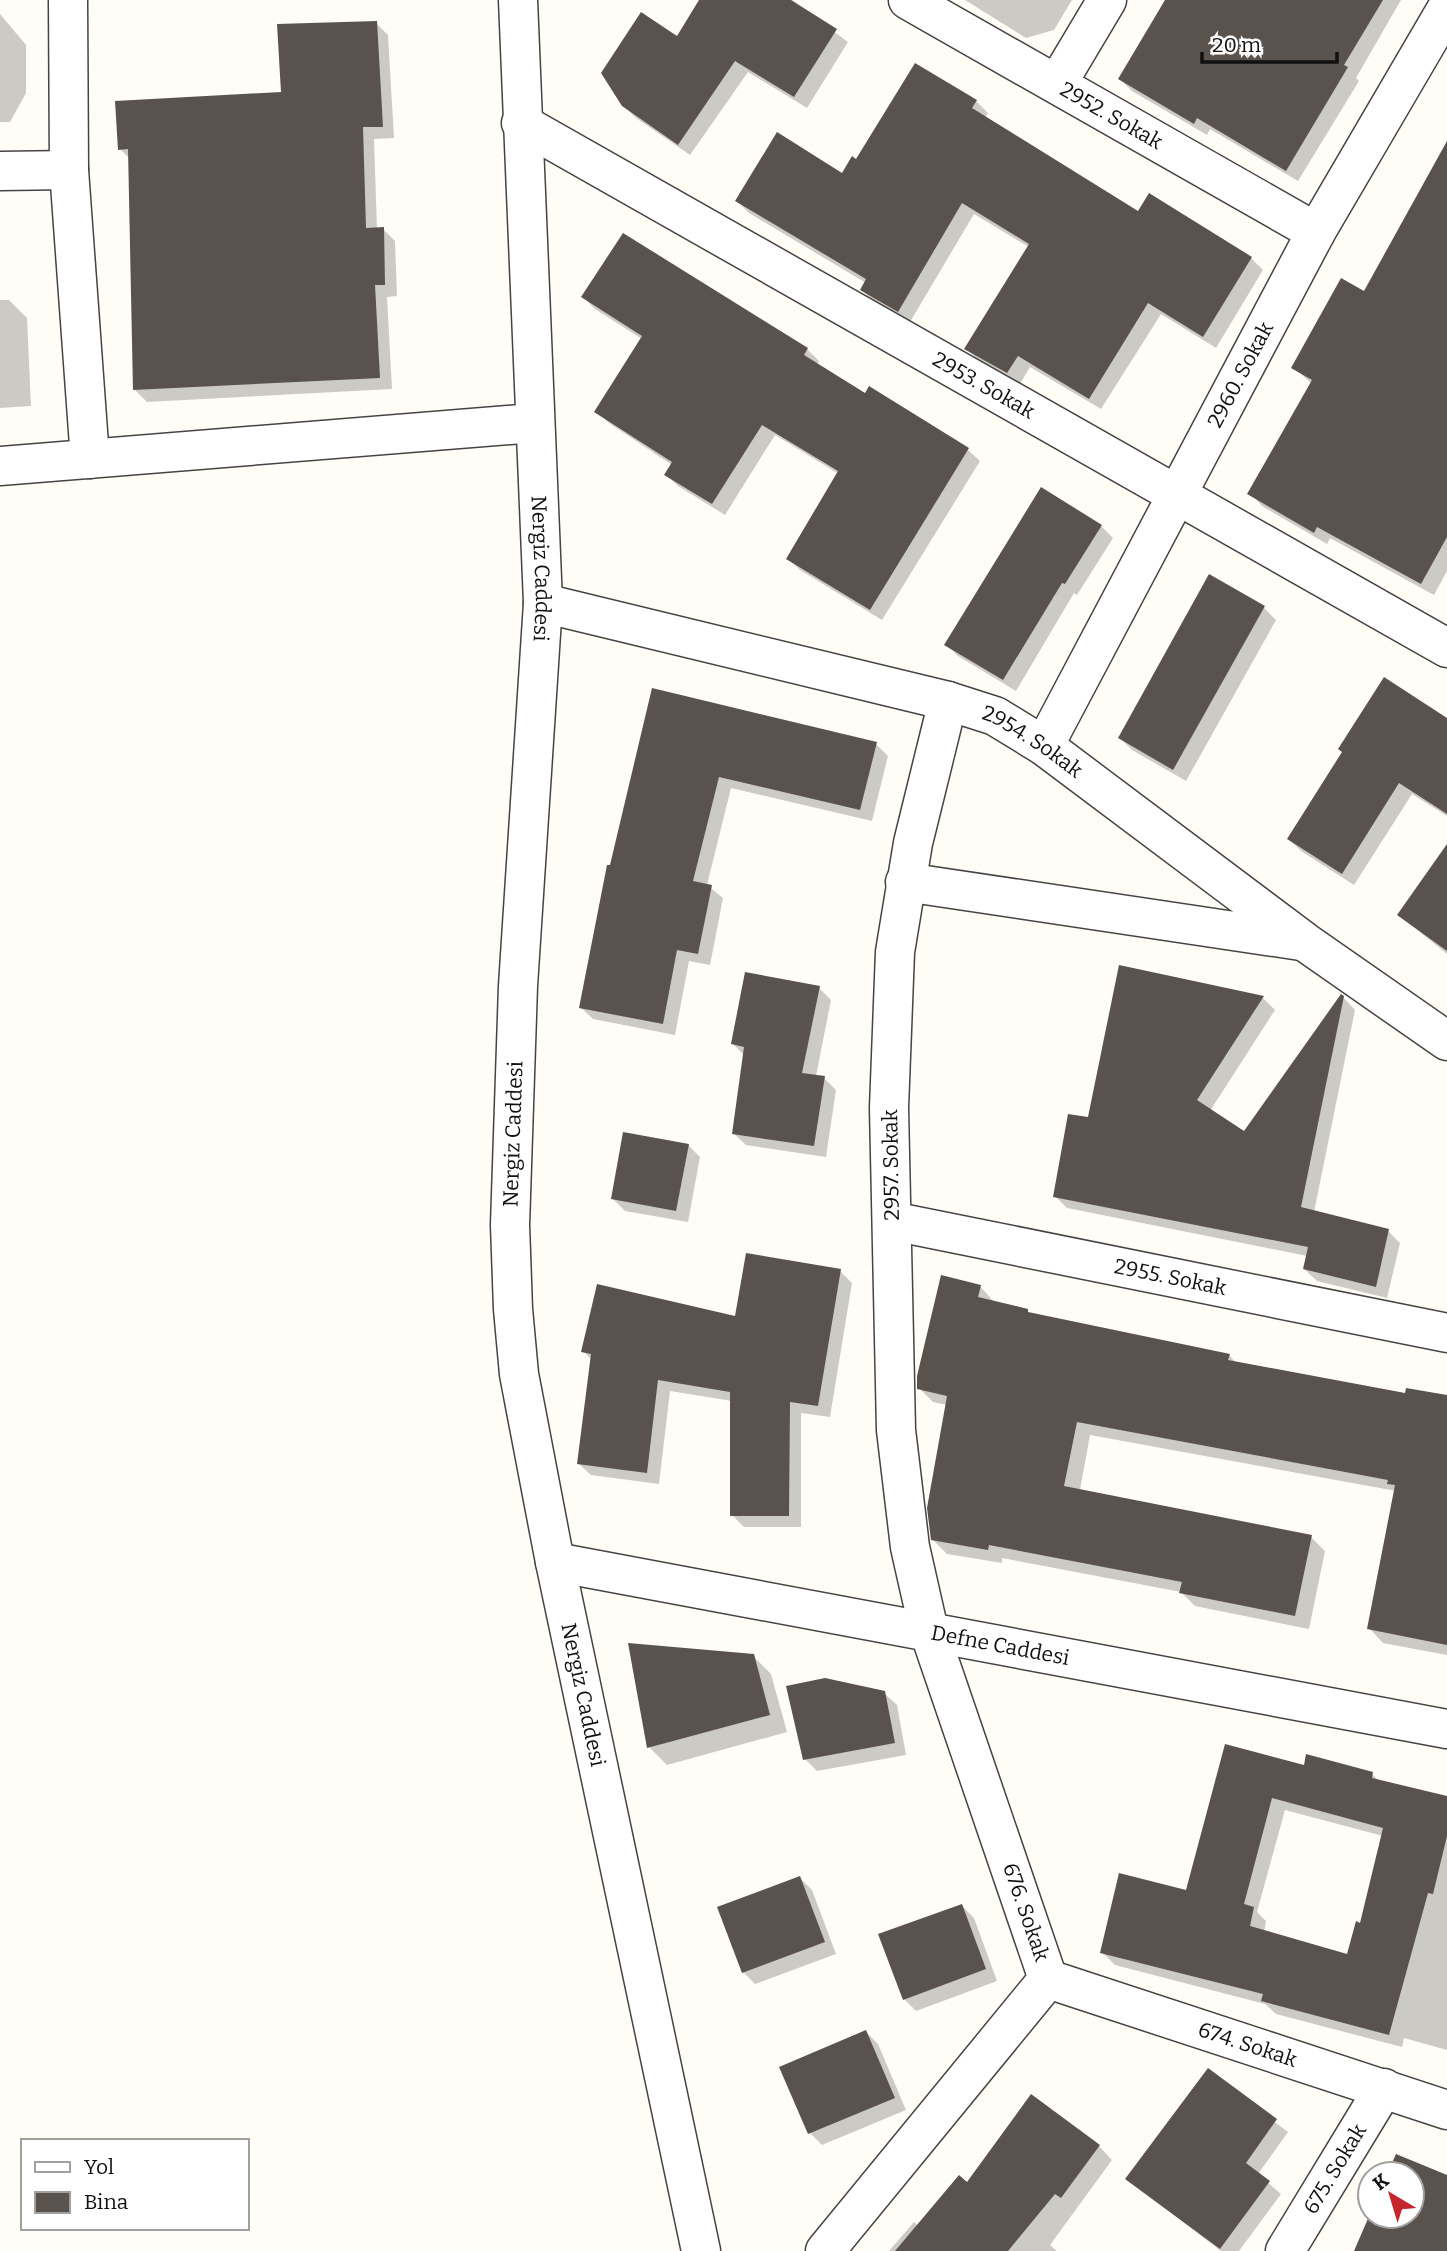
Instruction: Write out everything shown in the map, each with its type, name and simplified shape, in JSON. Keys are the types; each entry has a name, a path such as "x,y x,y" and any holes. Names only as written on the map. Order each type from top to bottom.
{"street":[{"path":"68,0 69,170 90,459"},
{"name":"Nergiz Caddesi","path":"518,0 521,123 544,603 518,986 510,1225 519,1374 555,1562 701,2251"},
{"name":"2952. Sokak","path":"908,0 1315,232"},
{"path":"1057,84 1107,0"},
{"name":"2960. Sokak","path":"1044,746 1315,232 1447,8"},
{"name":"2953. Sokak","path":"521,123 1447,648"},
{"path":"0,171 69,170"},
{"path":"0,466 534,423"},
{"name":"2954. Sokak","path":"544,603 948,701 995,716 1044,746 1305,942 1447,1041"},
{"name":"2957. Sokak","path":"929,1631 909,1547 896,1430 891,1024 895,952 905,882 948,701"},
{"path":"905,882 1305,942"},
{"name":"2955. Sokak","path":"892,1221 1447,1334"},
{"name":"Defne Caddesi","path":"555,1562 1447,1729"},
{"name":"676. Sokak","path":"825,2251 1048,1979 929,1631"},
{"name":"674. Sokak","path":"1048,1979 1447,2110"},
{"name":"675. Sokak","path":"1284,2251 1384,2088"}],"building":[{"path":"699,0 791,0 837,29 794,97 735,61 678,145 622,106 601,73 641,12 677,36"},
{"path":"1165,0 1383,0 1344,65 1348,67 1286,171 1197,118 1194,124 1118,79"},
{"path":"377,21 383,127 363,127 366,228 384,227 385,285 375,285 380,378 133,390 128,149 118,150 115,101 281,92 277,24"},
{"path":"915,63 977,100 972,108 1138,211 1149,193 1252,257 1203,337 1148,303 1089,399 1018,356 1007,373 964,349 1029,244 962,203 898,312 860,290 866,279 735,201 777,132 842,173 852,156 856,159"},
{"path":"1447,141 1447,537 1421,584 1317,527 1314,533 1247,494 1312,380 1291,368 1341,278 1364,291"},
{"path":"623,233 808,348 804,355 865,393 869,386 969,448 870,610 786,559 838,471 762,425 712,504 664,475 672,462 594,412 642,336 581,297"},
{"path":"1041,487 1102,525 1065,584 1062,583 1003,680 944,645"},
{"path":"1209,574 1265,606 1173,770 1118,738"},
{"path":"1384,677 1447,718 1447,814 1399,783 1342,874 1287,839 1342,752 1338,749"},
{"path":"652,688 877,742 860,810 719,777 693,881 712,885 698,954 677,950 663,1024 579,1008 607,865 610,865"},
{"path":"1447,844 1447,951 1397,915"},
{"path":"1119,965 1264,996 1197,1100 1244,1131 1341,994 1344,996 1301,1207 1389,1229 1376,1287 1303,1269 1308,1247 1053,1197 1068,1114 1088,1117"},
{"path":"745,972 820,986 802,1073 825,1076 814,1146 732,1134 744,1047 731,1044"},
{"path":"623,1132 689,1144 676,1211 611,1199"},
{"path":"746,1253 841,1269 818,1406 790,1402 789,1516 730,1516 730,1392 658,1380 647,1473 577,1464 591,1354 581,1352 597,1284 735,1316"},
{"path":"941,1275 981,1285 978,1297 1028,1309 1028,1312 1230,1354 1228,1360 1405,1393 1406,1388 1447,1395 1447,1645 1367,1629 1395,1485 1387,1484 1388,1480 1077,1422 1064,1486 1312,1535 1295,1616 1179,1593 1182,1582 989,1545 988,1550 931,1540 927,1508 947,1396 917,1389 917,1376"},
{"path":"628,1643 754,1654 770,1715 647,1748"},
{"path":"825,1678 885,1691 895,1743 803,1760 786,1686"},
{"path":"1225,1744 1304,1765 1306,1754 1373,1772 1372,1778 1447,1796 1447,1836 1433,1894 1428,1893 1389,2035 1261,2001 1263,1994 1100,1953 1119,1873 1186,1890","holes":["1272,1798 1383,1828 1360,1923 1356,1921 1347,1954 1250,1926 1254,1907 1244,1904"]},
{"path":"800,1876 825,1942 742,1973 717,1907"},
{"path":"962,1904 986,1969 903,2000 878,1934"},
{"path":"866,2030 895,2098 808,2134 779,2067"},
{"path":"1208,2068 1277,2119 1246,2163 1270,2181 1220,2249 1125,2179"},
{"path":"1031,2094 1100,2145 1061,2198 1055,2194 1008,2251 895,2251 959,2175 967,2182"},
{"path":"1396,2154 1411,2160 1393,2160"},
{"path":"1426,2166 1447,2175 1447,2251 1354,2251 1363,2230 1426,2230"}]}
